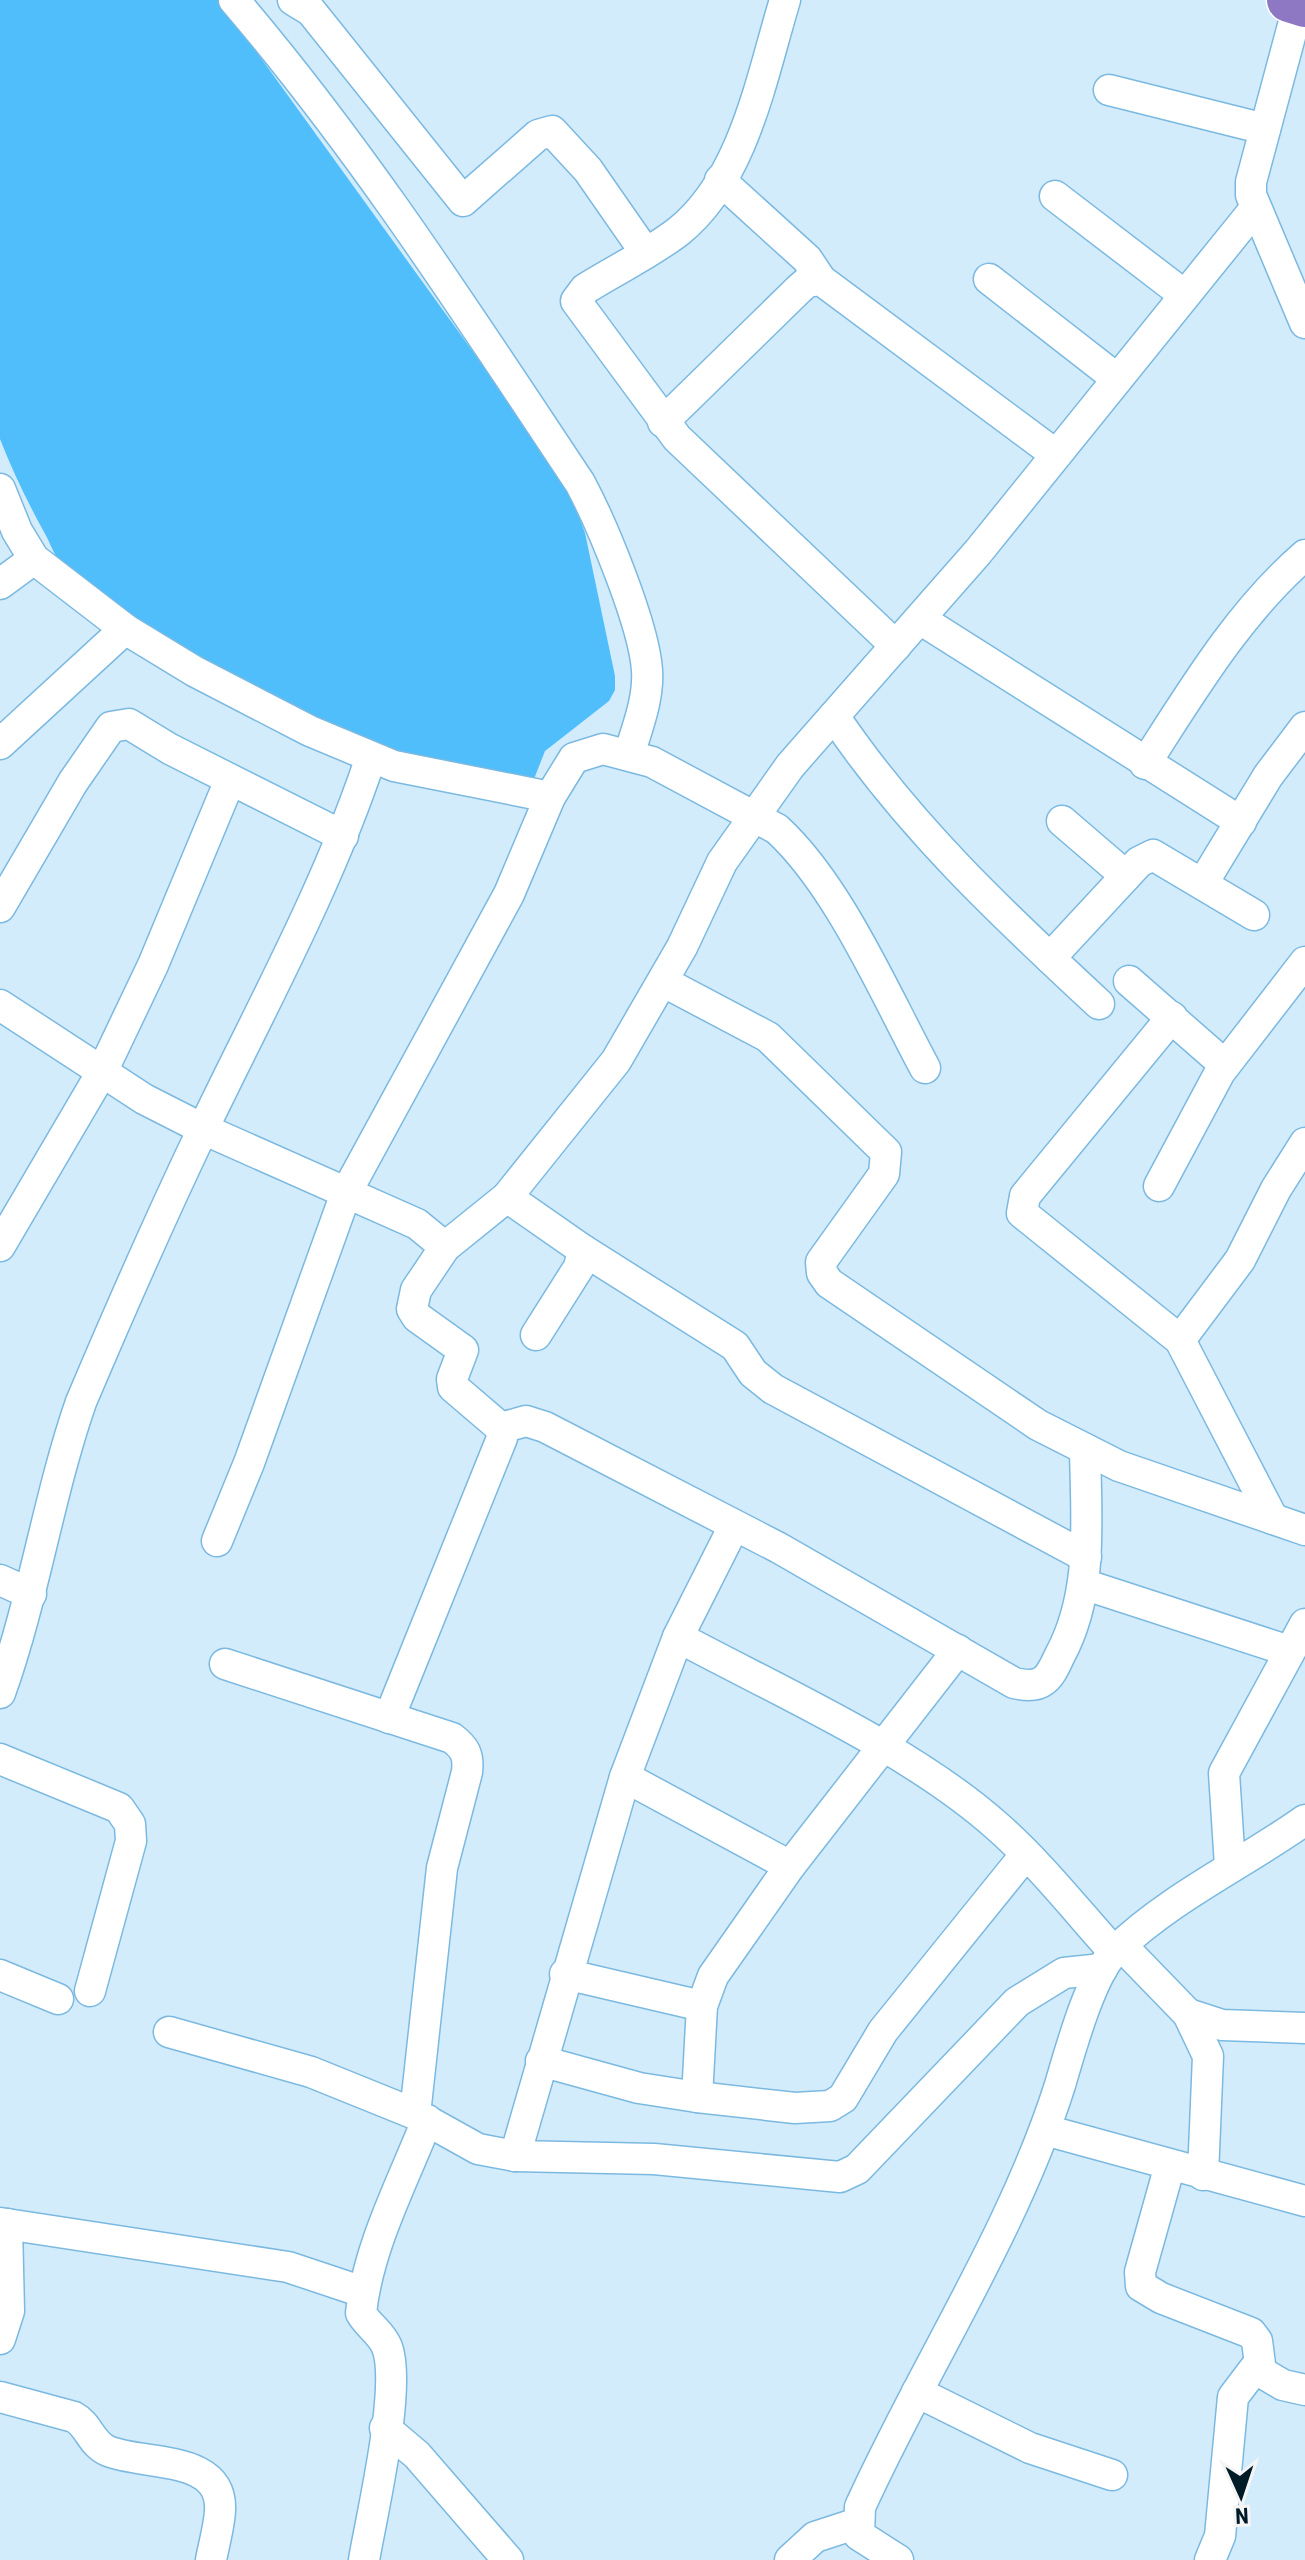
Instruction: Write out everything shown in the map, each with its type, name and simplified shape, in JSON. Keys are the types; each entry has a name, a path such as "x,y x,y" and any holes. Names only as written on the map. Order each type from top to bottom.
{"street":[{"path":"234,0 303,81 445,280 591,504 644,649 645,697 629,755"},
{"path":"293,0 311,11 463,201 538,135 552,131 588,170 645,252"},
{"path":"785,0 754,107 720,180 679,230 585,289 576,301 663,422 756,516 896,646"},
{"path":"1298,3 1251,182 1254,210 1305,323"},
{"path":"1109,90 1265,129"},
{"path":"720,180 807,259 821,280 1055,454"},
{"path":"1055,196 1183,294"},
{"path":"501,1428 453,1387 452,1379 463,1350 417,1317 412,1309 416,1290 445,1247 507,1197 616,1061 664,982 722,862 754,814 834,716 920,619 1254,210"},
{"path":"989,279 1116,378"},
{"path":"663,422 799,289 807,282 821,280"},
{"path":"0,489 17,531 34,559 125,629 216,683 310,731 371,757 419,772 550,797"},
{"path":"1145,764 1209,665 1262,599 1305,555"},
{"path":"0,584 34,559"},
{"path":"920,619 1241,822"},
{"path":"0,744 125,629"},
{"path":"834,716 887,791 963,874 1099,1004"},
{"path":"0,907 73,782 111,727 129,724 230,780 343,836"},
{"path":"1203,883 1268,776 1305,727"},
{"path":"217,1541 249,1463 346,1193 509,894 550,797 574,758 603,749 652,762 754,814 794,845 839,910 925,1068"},
{"path":"0,1693 31,1594 67,1444 81,1402 203,1129 343,836 371,757"},
{"path":"0,1246 102,1072 153,965 230,780"},
{"path":"1062,821 1126,876"},
{"path":"1050,958 1139,862 1153,855 1254,915"},
{"path":"1159,1186 1225,1065 1305,962"},
{"path":"1129,981 1225,1065"},
{"path":"664,982 768,1037 886,1152 884,1174 821,1262 822,1273 829,1283 996,1399 1085,1449 1144,1476 1305,1530"},
{"path":"0,1005 144,1099 203,1129 417,1224 445,1247"},
{"path":"1172,1017 1025,1196 1022,1213 1180,1340 1273,1519"},
{"path":"1180,1340 1240,1260 1294,1157 1305,1143"},
{"path":"507,1197 583,1250 735,1346 753,1373 773,1389 1085,1571 1289,1651"},
{"path":"536,1335 579,1267 583,1250"},
{"path":"501,1428 526,1421 545,1427 734,1526 1014,1683 1028,1686 1043,1681 1064,1648 1085,1571 1085,1449"},
{"path":"389,1718 500,1448 501,1428"},
{"path":"515,2156 565,1974 625,1777 678,1637 734,1526"},
{"path":"0,1580 31,1594"},
{"path":"1230,1866 1224,1773 1305,1624"},
{"path":"678,1637 881,1746 965,1801 1026,1854 1112,1955 1188,2014 1222,2025 1305,2028"},
{"path":"697,2097 702,2006 724,1957 881,1746 958,1650"},
{"path":"225,1664 452,1738 464,1747 468,1758 442,1868 421,2117 363,2292 361,2313 381,2334 391,2367 385,2428 364,2560"},
{"path":"0,1759 119,1808 130,1824 128,1860 90,1991"},
{"path":"625,1777 790,1866"},
{"path":"169,2032 311,2072 421,2117 478,2149 515,2156 654,2159 823,2178 850,2174 1017,2002 1064,1973 1112,1955 1230,1866 1302,1826"},
{"path":"541,2061 639,2088 697,2097 815,2109 843,2098 883,2031 1026,1854"},
{"path":"898,2560 859,2535 860,2507 1006,2218 1045,2130 1076,2032 1112,1955"},
{"path":"565,1974 702,2006"},
{"path":"0,1975 58,1999"},
{"path":"1188,2014 1208,2056 1203,2175"},
{"path":"1045,2130 1305,2201"},
{"path":"1170,2165 1140,2272 1141,2286 1161,2298 1251,2333 1257,2341 1258,2364 1266,2377 1305,2390"},
{"path":"0,2339 9,2311 4,2224 288,2267 363,2292"},
{"path":"1210,2560 1220,2536 1233,2397 1258,2364"},
{"path":"917,2392 1030,2448 1112,2475"},
{"path":"0,2397 74,2417 83,2422 94,2442 112,2453 201,2472 218,2489 220,2511 211,2560"},
{"path":"385,2428 417,2455 508,2560"},
{"path":"790,2560 815,2537 858,2523"}],"water":[{"path":"0,0 219,0 510,403 571,494 585,533 615,676 615,690 609,701 545,751 534,779 507,777 506,772 452,767 393,752 332,730 269,702 153,636 103,600 59,561 0,439"}]}
